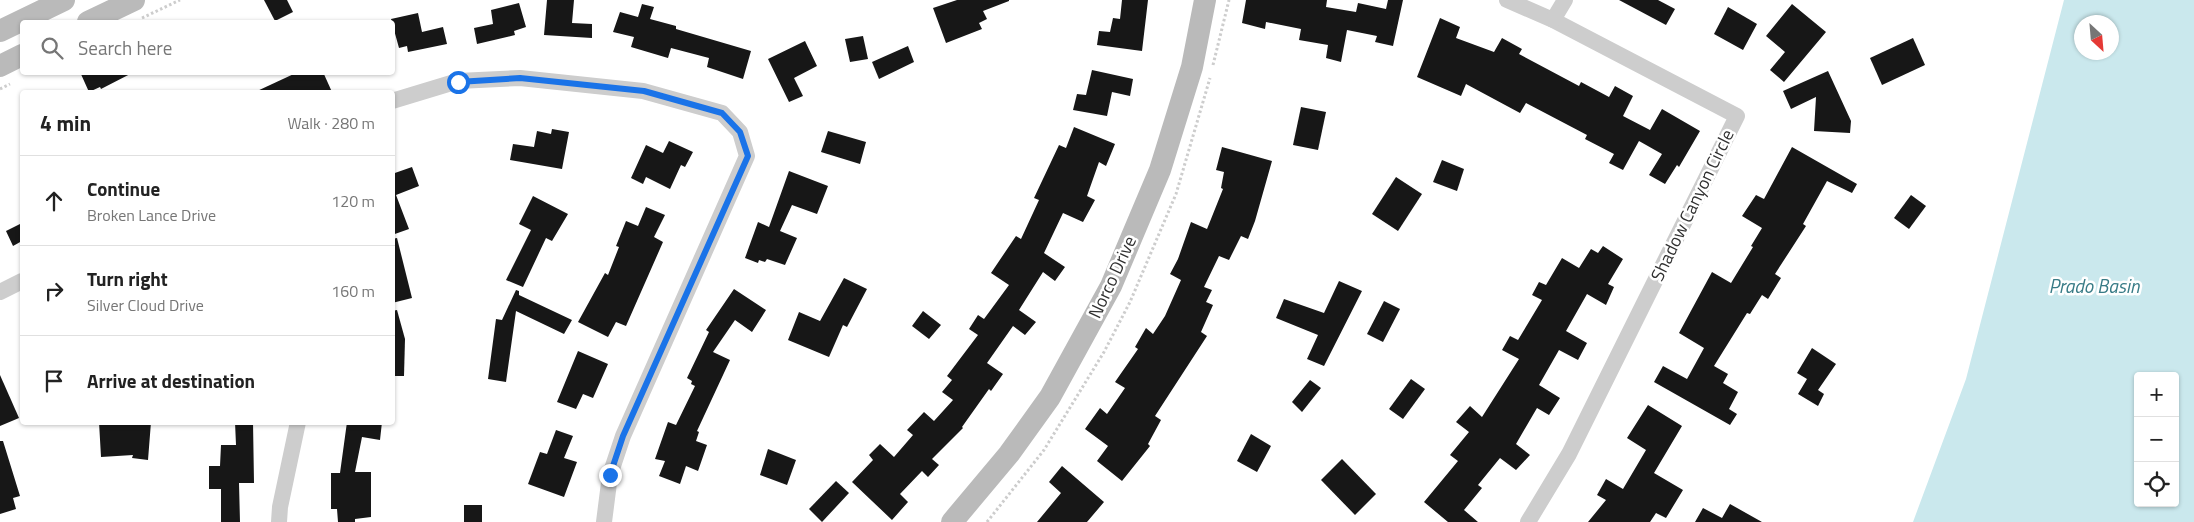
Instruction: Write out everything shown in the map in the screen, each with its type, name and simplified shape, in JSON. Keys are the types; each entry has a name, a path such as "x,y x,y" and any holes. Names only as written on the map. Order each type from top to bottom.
{"main road":[{"path":"23,20 64,0"},
{"path":"92,20 134,0"},
{"name":"Norco Drive","path":"952,522 1009,454 1050,397 1112,286 1160,170 1192,67 1206,0"},
{"path":"0,31 20,21"},
{"path":"0,66 20,56"}],"street":[{"name":"Shadow Canyon Circle","path":"1507,0 1553,20 1736,116 1569,454 1528,522"},
{"path":"1553,20 1565,0"},
{"path":"395,100 458,82 520,78 644,91 722,113 740,132 748,156 623,436 610,475 604,522"},
{"path":"0,292 20,282"},
{"path":"279,522 280,507 297,425"}],"path":[{"path":"138,20 180,0"}],"water":[{"name":"Prado Basin","path":"2064,0 2194,0 2194,522 1913,522 1966,379"}],"building":[{"path":"264,0 287,0 293,12 274,20"},
{"path":"547,0 574,0 572,23 592,24 592,38 544,35"},
{"path":"957,0 1009,1 983,11 987,19 979,23 982,29 946,43 933,8"},
{"path":"1122,0 1148,0 1142,51 1097,45 1099,31 1110,32 1113,18 1120,19"},
{"path":"1246,0 1327,0 1326,7 1356,12 1358,3 1386,9 1388,0 1403,0 1393,46 1375,42 1377,36 1347,30 1341,62 1326,58 1328,45 1299,40 1301,29 1266,22 1265,29 1242,23"},
{"path":"1619,0 1658,0 1675,9 1666,25"},
{"path":"519,3 526,27 514,31 515,35 477,44 474,28 493,24 491,10"},
{"path":"642,4 654,7 650,19 676,26 676,29 751,51 743,79 707,67 709,58 671,48 668,58 631,47 634,37 613,32 620,12 638,17"},
{"path":"1792,4 1826,32 1784,82 1770,70 1785,52 1766,36"},
{"path":"1728,7 1757,24 1743,50 1714,34"},
{"path":"418,13 422,32 443,27 447,44 408,52 407,46 399,48 395,34 395,20 391,19"},
{"path":"1440,18 1460,27 1456,38 1494,52 1502,38 1522,49 1519,54 1579,86 1581,82 1609,97 1615,86 1633,96 1623,116 1650,130 1662,109 1700,131 1679,167 1677,165 1665,184 1649,175 1662,154 1639,141 1623,170 1609,163 1614,154 1585,139 1587,135 1526,103 1520,113 1466,84 1461,96 1417,77"},
{"path":"863,36 868,59 850,62 845,39"},
{"path":"1913,38 1925,65 1882,85 1870,58"},
{"path":"805,41 817,66 794,78 803,96 789,102 768,59"},
{"path":"908,46 914,62 879,79 872,62"},
{"path":"1092,70 1133,79 1130,96 1112,92 1107,116 1073,110 1077,94 1086,95"},
{"path":"1828,71 1851,121 1850,133 1814,131 1816,97 1791,109 1783,91"},
{"path":"81,75 128,75 101,89 100,87 88,90"},
{"path":"292,75 324,75 331,90 259,90"},
{"path":"1301,107 1326,112 1318,150 1293,145"},
{"path":"1074,127 1115,144 1106,166 1099,162 1087,196 1095,200 1083,222 1063,213 1044,253 1065,267 1055,281 1043,272 1019,310 1036,322 1025,335 1013,326 987,363 1003,374 991,391 989,389 963,428 932,459 939,465 928,477 922,471 900,494 908,502 892,520 852,482 873,460 869,455 880,444 894,457 913,435 907,430 924,412 934,421 953,400 942,392 952,380 947,376 978,335 969,329 978,315 984,319 1009,285 991,273 1016,236 1021,239 1039,200 1034,198 1059,145 1066,148"},
{"path":"552,129 569,132 562,169 510,160 513,144 534,147 537,131 551,134"},
{"path":"828,131 866,142 860,164 821,152"},
{"path":"669,141 693,152 685,167 681,165 670,189 646,177 643,184 631,178 646,145 663,153"},
{"path":"1222,147 1272,161 1255,221 1248,239 1241,236 1229,260 1219,256 1204,287 1212,290 1206,302 1213,305 1201,332 1207,336 1155,416 1161,420 1148,444 1150,446 1122,481 1097,461 1108,446 1085,429 1100,408 1107,414 1125,388 1115,382 1138,349 1135,347 1146,328 1153,334 1165,316 1181,280 1170,274 1178,259 1191,222 1207,229 1223,189 1221,188 1224,172 1216,170"},
{"path":"1792,147 1857,184 1852,193 1827,181 1803,224 1806,226 1775,274 1781,278 1768,299 1762,295 1750,314 1747,313 1714,366 1728,374 1723,383 1738,392 1729,409 1737,414 1730,425 1654,382 1663,366 1687,379 1704,348 1679,333 1712,272 1731,283 1753,247 1751,246 1762,228 1742,216 1756,195 1764,199"},
{"path":"1442,160 1464,169 1457,191 1433,182"},
{"path":"412,167 419,186 396,195 409,229 395,234 395,173"},
{"path":"789,171 828,186 817,214 792,205 780,231 797,238 785,265 767,259 765,262 759,260 758,263 745,258 758,222 769,227"},
{"path":"1396,177 1422,194 1398,231 1372,214"},
{"path":"1911,195 1926,206 1909,229 1894,218"},
{"path":"533,196 568,214 552,241 546,238 523,287 506,280 531,230 519,224"},
{"path":"646,207 665,215 654,237 663,242 626,326 616,322 608,337 578,322 605,273 608,275 619,247 616,246 626,221 638,226"},
{"path":"20,224 20,242 13,246 6,231"},
{"path":"395,238 397,238 412,298 395,302"},
{"path":"1603,246 1623,259 1608,284 1614,287 1606,305 1587,294 1566,331 1587,343 1578,360 1559,350 1539,385 1560,398 1549,415 1537,408 1516,444 1530,455 1516,470 1500,458 1478,485 1482,488 1464,510 1478,522 1448,522 1424,502 1458,461 1450,455 1469,432 1456,422 1470,406 1482,417 1519,359 1502,350 1510,336 1518,340 1542,300 1532,295 1539,282 1546,285 1562,258 1579,268 1591,249 1598,253"},
{"path":"844,278 867,289 847,327 843,325 829,357 788,340 799,312 820,321"},
{"path":"1339,281 1362,291 1324,366 1307,359 1318,335 1276,318 1284,299 1324,313"},
{"path":"734,289 766,310 752,332 735,320 713,352 730,360 697,431 699,432 696,441 707,445 698,471 686,466 680,484 659,476 665,461 655,459 668,422 676,425 695,386 687,378 709,332 706,330"},
{"path":"516,290 519,291 519,295 572,320 564,334 516,311 506,382 488,379 496,319 502,320"},
{"path":"1384,301 1400,309 1383,342 1367,334"},
{"path":"395,310 397,310 405,339 404,376 395,376"},
{"path":"923,311 941,325 929,339 912,326"},
{"path":"1812,348 1836,364 1818,390 1824,394 1818,406 1798,394 1807,379 1797,373"},
{"path":"578,351 608,364 593,398 583,394 576,409 557,402"},
{"path":"0,375 19,418 0,426"},
{"path":"1411,379 1425,389 1403,419 1389,409"},
{"path":"1310,380 1321,388 1302,412 1292,402"},
{"path":"1648,405 1682,426 1654,473 1683,490 1666,518 1656,513 1650,522 1588,522 1606,500 1597,495 1606,479 1623,489 1646,450 1627,438"},
{"path":"99,425 151,425 148,460 132,458 133,455 101,457"},
{"path":"235,425 253,425 254,483 239,483 240,522 221,522 221,489 209,489 209,466 220,466 221,445 236,445"},
{"path":"347,425 382,425 380,440 362,437 355,472 371,472 371,517 355,519 355,522 338,522 337,509 331,509 331,473 340,473"},
{"path":"556,430 573,436 564,458 577,462 564,497 528,484 540,452 547,454"},
{"path":"1251,434 1271,446 1257,472 1237,461"},
{"path":"0,441 3,441 20,496 13,498 16,509 0,514"},
{"path":"768,449 796,460 787,485 760,475"},
{"path":"1342,459 1376,494 1355,515 1321,480"},
{"path":"1062,466 1104,502 1087,522 1037,522 1061,493 1049,482"},
{"path":"836,481 849,493 822,522 809,509"},
{"path":"1730,504 1762,522 1695,522 1703,508 1722,518"},
{"path":"464,505 482,505 482,522 464,522"}],"route":[{"path":"458,82 520,78 644,91 722,113 740,132 748,156 623,436 610,475"}]}
